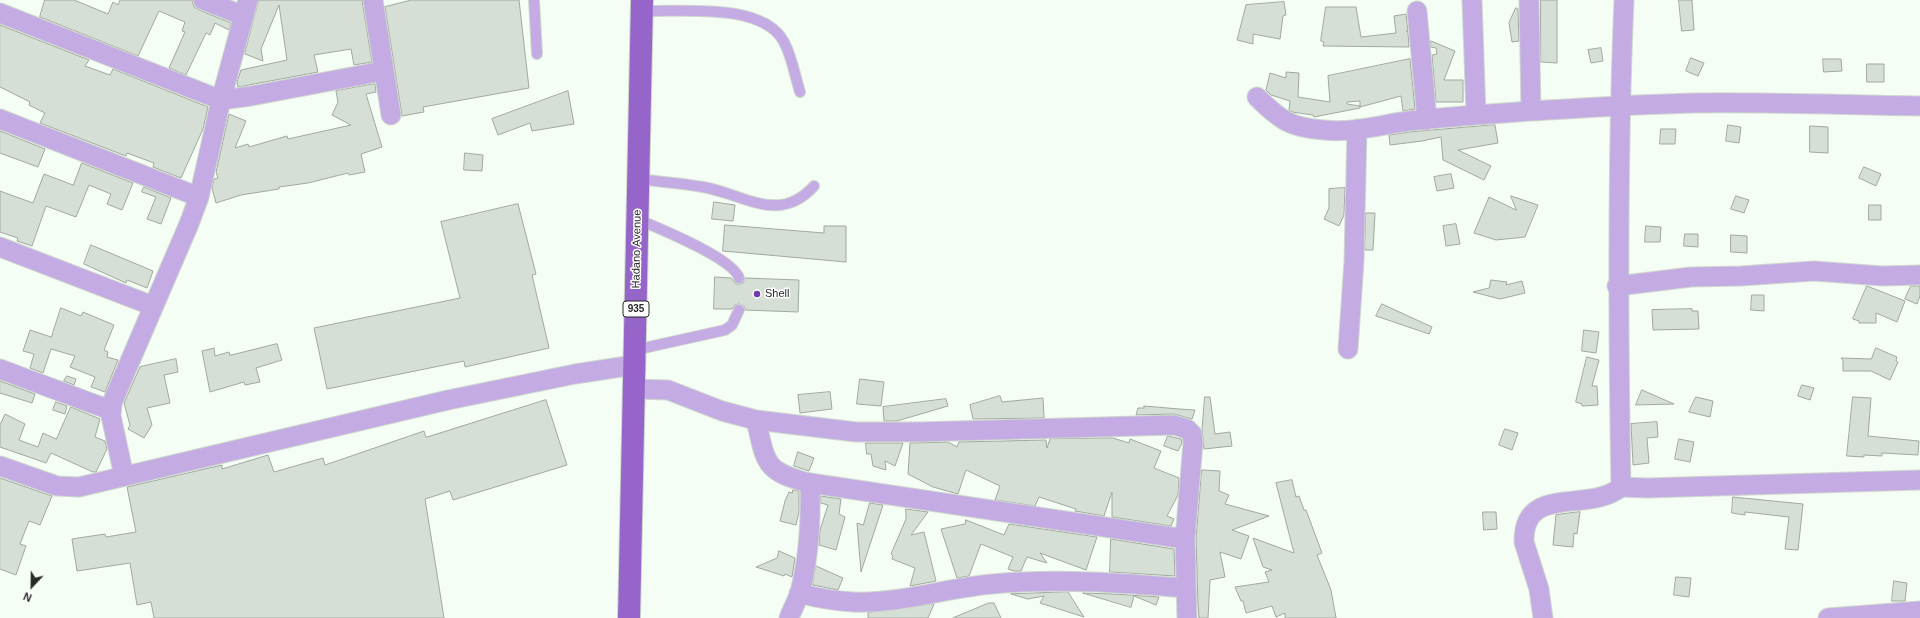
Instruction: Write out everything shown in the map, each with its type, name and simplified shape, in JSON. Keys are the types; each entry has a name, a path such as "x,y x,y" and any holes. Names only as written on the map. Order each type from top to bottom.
{"main road":[{"name":"Hadano Avenue","path":"629,618 642,6"}],"street":[{"path":"124,476 110,410 114,397 189,224 199,197 221,100 246,8 203,0"},
{"path":"373,0 391,115"},
{"path":"1472,0 1476,115"},
{"path":"1529,0 1531,111"},
{"path":"1621,487 1618,286 1619,106 1624,0"},
{"path":"1418,11 1427,120"},
{"path":"0,13 221,100 251,96 383,71"},
{"path":"1257,97 1275,116 1289,124 1303,128 1326,131 1357,130 1476,115 1619,106 1696,103 1920,106"},
{"path":"0,119 199,197"},
{"path":"1348,349 1354,260 1357,130"},
{"path":"0,247 153,306"},
{"path":"1618,286 1691,277 1741,276 1814,271 1882,276 1920,275"},
{"path":"0,466 57,486 69,487 95,483 448,400 575,374 634,358"},
{"path":"0,369 110,410"},
{"path":"634,389 668,390 722,411 756,420 856,432 918,432 1174,424 1182,427 1192,434 1193,443 1185,538 1187,618"},
{"path":"756,420 763,452 769,464 778,473 788,478 810,483 1185,538"},
{"path":"1543,618 1539,589 1524,542 1525,530 1530,516 1540,507 1558,503 1598,499 1614,493 1621,487 1647,488 1920,480"},
{"path":"789,618 800,592 810,526 810,483"},
{"path":"800,592 828,600 855,602 905,598 962,587 1019,582 1096,582 1186,588"},
{"path":"1828,618 1920,611"}],"lane":[{"path":"534,0 537,54"},
{"path":"642,6 729,12 747,15 761,21 774,30 784,42 800,92"},
{"path":"638,179 704,187 764,204 778,205 798,201 814,186"},
{"path":"637,218 717,256 733,268 739,278"},
{"path":"634,358 726,330 732,325 739,310"}],"building":[{"path":"45,0 74,0 108,14 113,2 118,5 120,0 192,0 194,7 199,10 231,23 229,30 215,23 210,35 206,33 186,75 169,68 185,32 182,31 185,22 159,11 138,56 40,17"},
{"path":"259,0 362,0 372,62 354,65 351,49 314,55 318,72 238,87 237,82 241,70 287,60 279,5 261,49 263,61 245,54"},
{"path":"412,0 519,0 529,88 423,107 424,112 402,116 385,7"},
{"path":"1541,0 1557,0 1557,63 1541,62"},
{"path":"1679,0 1692,0 1694,30 1682,31"},
{"path":"1284,2 1286,15 1283,16 1280,39 1253,34 1253,44 1237,40 1246,5"},
{"path":"1326,7 1356,7 1361,37 1396,33 1394,16 1406,14 1408,31 1406,31 1408,32 1409,47 1323,46 1324,42 1321,41"},
{"path":"1516,8 1518,9 1519,41 1512,42 1509,23"},
{"path":"0,25 89,60 85,66 110,75 113,69 208,107 203,129 181,178 153,167 154,163 127,153 126,156 40,123 45,113 29,105 30,102 0,87"},
{"path":"1431,41 1455,51 1444,80 1463,80 1463,102 1436,102 1432,55 1437,54 1436,48 1431,47"},
{"path":"1601,48 1603,61 1591,63 1588,50"},
{"path":"1691,58 1704,63 1698,76 1686,71"},
{"path":"1410,59 1415,109 1403,111 1401,96 1360,107 1314,117 1313,115 1292,112 1289,110 1290,101 1271,95 1266,90 1270,73 1286,78 1286,72 1299,73 1298,97 1330,102 1328,76","holes":["1360,101 1360,106 1347,104 1347,102"]},
{"path":"1823,59 1841,59 1842,71 1824,72"},
{"path":"1867,64 1884,64 1884,82 1867,82"},
{"path":"375,84 376,92 366,94 382,147 361,154 365,172 349,175 348,173 308,183 279,187 279,189 241,195 216,203 212,188 214,179 218,178 216,172 229,114 246,121 235,148 248,144 249,147 287,136 288,139 351,125 332,115 338,102 336,91"},
{"path":"568,91 574,124 532,131 530,123 498,135 492,119"},
{"path":"1495,125 1498,143 1458,150 1491,166 1484,180 1443,160 1441,137 1390,145 1389,135"},
{"path":"1728,125 1741,127 1739,143 1726,141"},
{"path":"1810,126 1828,127 1828,153 1810,152"},
{"path":"1661,129 1676,129 1675,144 1660,144"},
{"path":"0,131 45,149 38,167 0,153"},
{"path":"465,153 483,155 482,171 464,170"},
{"path":"82,163 133,183 122,210 107,204 111,194 89,185 76,217 46,206 32,246 17,241 18,238 0,232 0,191 33,203 44,174 73,185"},
{"path":"1864,167 1881,174 1876,186 1859,178"},
{"path":"1451,174 1454,188 1437,191 1434,177"},
{"path":"144,187 171,198 161,224 147,219 156,197 142,192"},
{"path":"1345,188 1344,215 1339,226 1324,219 1329,208 1329,189"},
{"path":"1511,196 1538,205 1525,237 1496,240 1474,233 1489,197 1516,210"},
{"path":"1736,196 1749,200 1744,213 1731,209"},
{"path":"714,202 735,205 733,221 712,219"},
{"path":"518,204 536,274 532,275 549,348 465,367 464,361 327,389 314,328 460,298 441,222"},
{"path":"1869,205 1881,205 1881,220 1869,220"},
{"path":"1366,213 1375,213 1373,250 1365,250"},
{"path":"1456,224 1460,244 1446,246 1443,226"},
{"path":"725,225 824,233 824,226 846,226 846,262 723,251"},
{"path":"1646,226 1661,227 1660,242 1645,242"},
{"path":"1685,234 1698,234 1698,247 1684,246"},
{"path":"1731,235 1747,236 1747,253 1731,252"},
{"path":"91,245 153,271 147,288 127,280 126,283 84,264"},
{"name":"Shell","path":"715,277 731,278 736,284 743,283 745,278 799,280 798,312 745,310 744,306 739,304 735,305 732,309 714,309"},
{"path":"1491,280 1507,282 1506,285 1522,281 1525,293 1500,299 1473,292 1489,288"},
{"path":"1867,286 1905,301 1897,322 1876,313 1876,323 1859,323 1859,321 1853,319"},
{"path":"1911,286 1920,286 1920,296 1917,304 1905,299"},
{"path":"1752,295 1764,295 1764,311 1751,310"},
{"path":"1382,304 1432,327 1429,334 1376,316"},
{"path":"61,308 81,316 83,312 114,325 104,350 108,352 107,357 118,360 105,392 91,387 95,377 70,367 75,356 51,349 43,373 30,368 34,354 23,351 30,330 51,337"},
{"path":"1692,309 1692,311 1698,311 1699,329 1653,330 1652,310"},
{"path":"1584,330 1599,332 1596,353 1582,351"},
{"path":"277,344 282,360 256,368 260,382 245,385 244,382 210,392 202,351 214,348 215,356 229,352 230,355"},
{"path":"1876,348 1897,357 1896,361 1898,362 1890,380 1871,371 1843,371 1843,360 1841,358 1871,359"},
{"path":"1587,357 1599,360 1592,386 1597,386 1598,405 1582,406 1582,404 1576,402"},
{"path":"176,359 178,372 164,375 170,403 147,408 152,425 144,438 128,429 130,425 124,403 140,367"},
{"path":"67,376 76,379 74,385 64,381"},
{"path":"860,379 884,382 881,406 857,404"},
{"path":"0,381 35,394 32,403 0,393"},
{"path":"1802,385 1814,388 1810,400 1798,396"},
{"path":"1642,390 1674,404 1636,405"},
{"path":"830,392 832,409 800,413 798,395"},
{"path":"1000,396 1002,402 1043,398 1044,418 973,419 970,405"},
{"path":"1205,397 1210,397 1215,434 1230,432 1232,446 1204,449 1202,430"},
{"path":"1696,397 1713,401 1710,417 1689,412"},
{"path":"1853,397 1871,398 1868,436 1919,441 1918,455 1882,453 1882,456 1847,456"},
{"path":"946,399 948,406 897,421 884,421 883,407"},
{"path":"546,400 567,465 453,500 450,491 425,499 444,618 154,618 151,602 137,605 130,563 77,571 72,539 105,534 106,537 136,532 127,487 222,465 222,469 268,455 274,472 323,458 325,465 424,431 426,437"},
{"path":"56,402 67,406 65,414 53,410"},
{"path":"1144,406 1195,410 1192,419 1174,414 1136,415 1138,408 1144,408"},
{"path":"71,407 100,419 95,437 105,441 107,449 96,472 51,453 46,463 0,447 0,425 5,414 25,424 19,440 38,447 43,433 56,439"},
{"path":"1657,422 1658,437 1647,438 1649,463 1633,465 1631,424"},
{"path":"1505,429 1518,433 1512,450 1499,445"},
{"path":"1168,436 1181,439 1182,443 1178,451 1164,446"},
{"path":"1113,438 1129,443 1130,439 1161,451 1154,468 1179,478 1178,495 1167,516 1174,519 1171,526 1112,517 1112,492 1104,516 1075,511 1076,509 1039,497 1035,506 995,500 1000,486 966,470 958,494 933,487 908,474 910,443 948,442 957,447 959,442 1046,440 1047,448 1050,439"},
{"path":"1679,439 1694,442 1690,462 1675,459"},
{"path":"866,443 903,443 895,466 885,461 886,470 873,466 871,454 867,454"},
{"path":"798,452 814,458 809,471 794,466"},
{"path":"1202,470 1220,471 1219,491 1229,495 1225,504 1269,516 1232,530 1249,536 1241,559 1220,552 1225,577 1210,580 1208,618 1199,618 1198,604 1196,539"},
{"path":"0,478 52,496 40,525 29,521 20,544 26,546 16,575 0,569"},
{"path":"1292,480 1296,497 1299,496 1304,510 1306,510 1322,553 1317,555 1331,590 1336,618 1285,618 1285,613 1276,617 1272,606 1246,613 1243,601 1241,601 1235,587 1269,582 1265,572 1272,570 1263,567 1253,538 1294,553 1276,483"},
{"path":"793,490 799,491 799,512 796,525 780,521 785,501 789,492 792,493"},
{"path":"821,496 841,499 839,514 845,517 836,550 819,545 820,530 828,505 821,503"},
{"path":"1733,497 1803,504 1798,550 1785,549 1789,517 1745,512 1745,515 1732,513"},
{"path":"870,503 883,505 861,572 857,523 863,525"},
{"path":"906,509 928,512 911,535 924,532 936,581 910,586 915,568 892,559 893,556 891,554 906,519"},
{"path":"1483,512 1496,512 1497,529 1484,530"},
{"path":"1580,512 1577,534 1574,533 1573,547 1553,545 1556,515"},
{"path":"966,520 1004,535 1009,524 1097,537 1086,570 1040,553 1047,563 1027,557 1021,571 1014,571 1008,569 1013,557 981,544 969,576 957,578 941,529 965,524"},
{"path":"1111,539 1174,549 1175,576 1110,572"},
{"path":"779,551 795,558 792,577 756,567 777,558"},
{"path":"816,566 843,578 838,590 813,585"},
{"path":"1676,577 1691,578 1689,597 1674,595"},
{"path":"1894,581 1907,583 1905,601 1892,601"},
{"path":"1068,592 1084,617 1040,603 1044,596 1028,599 1011,594"},
{"path":"1083,593 1159,597 1156,605 1134,596 1131,607"},
{"path":"989,603 994,603 1001,618 953,618"},
{"path":"934,604 928,618 868,618 868,613"}],"place":[{"name":"Shell","path":"757,294"}]}
